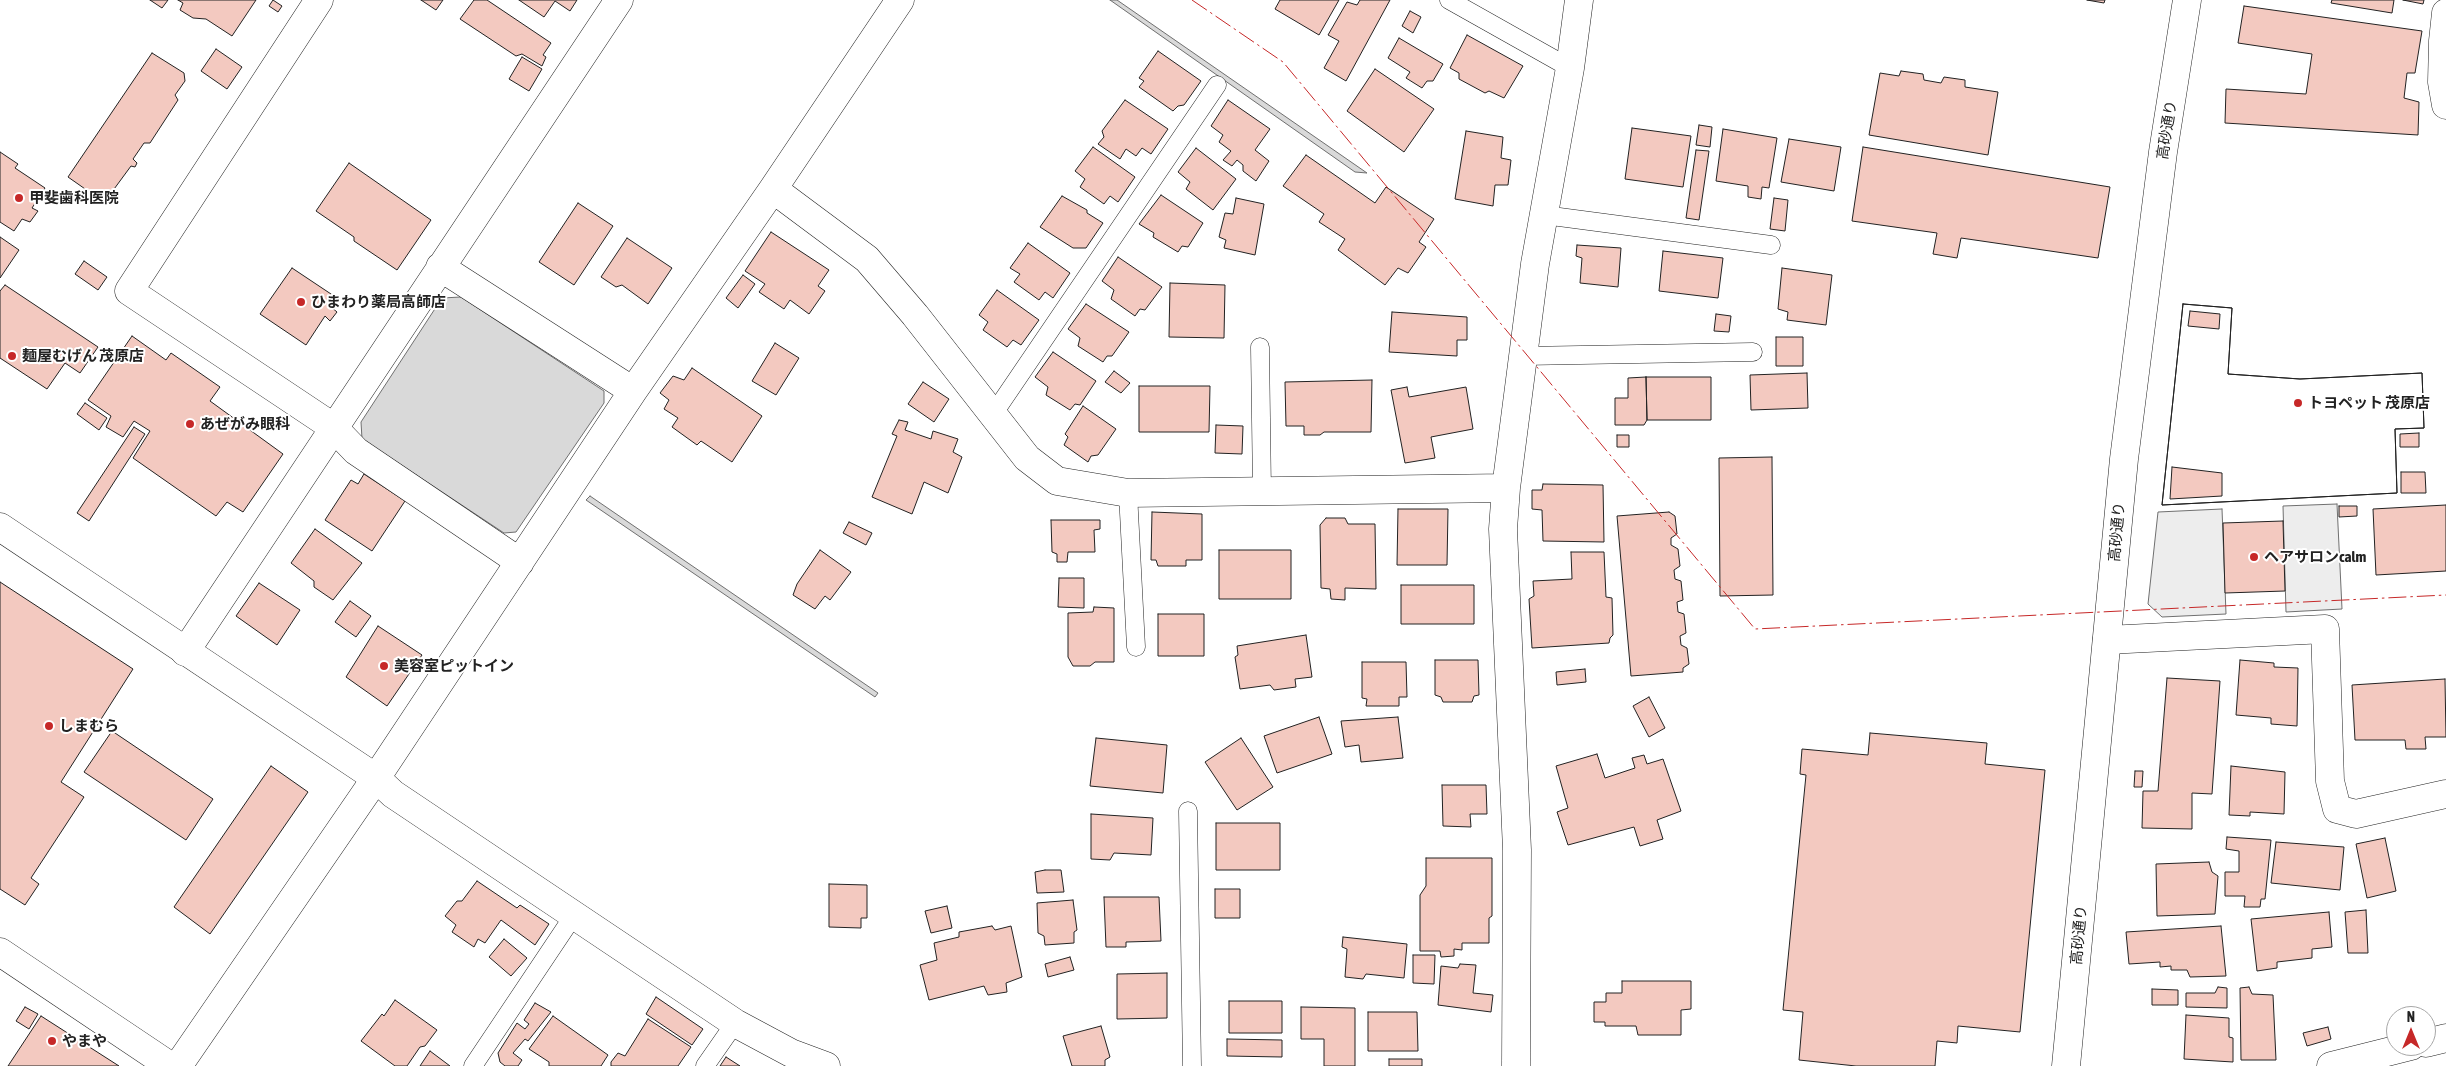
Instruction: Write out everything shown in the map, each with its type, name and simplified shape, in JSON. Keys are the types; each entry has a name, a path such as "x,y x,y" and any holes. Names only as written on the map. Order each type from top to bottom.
{"street":[{"path":"319,0 128,291 333,428 356,451 520,562"},
{"path":"185,652 619,0"},
{"path":"178,1066 376,778 633,391 773,189 900,0"},
{"path":"1516,1066 1517,850 1503,529 1506,488 1523,356 1544,215 1570,68 1579,0"},
{"name":"高砂通り","path":"2066,1066 2124,459 2163,152 2187,0"},
{"path":"2446,13 2442,82 2446,105"},
{"path":"773,189 867,259 915,315 992,416 1027,458 1057,481 1128,493 1506,488"},
{"path":"440,267 633,391"},
{"path":"0,527 376,778 393,794 735,1023 791,1053 826,1066"},
{"path":"2107,640 2325,630 2330,782 2336,809 2356,814 2446,794"},
{"path":"0,952 170,1066"},
{"path":"2331,1066 2386,1052"}],"lane":[{"path":"1449,0 1570,68"},
{"path":"992,416 1218,85"},
{"path":"1544,215 1770,245"},
{"path":"1260,347 1262,491"},
{"path":"1523,356 1753,352"},
{"path":"1128,493 1136,647"},
{"path":"1188,811 1192,1066"},
{"path":"472,1066 574,915"},
{"path":"706,1066 735,1023"}],"shaded area":[{"path":"1110,0 1117,0 1367,173 1355,172"},
{"path":"461,297 604,391 604,403 516,532 504,533 362,439 361,422 442,298"},
{"path":"590,496 878,693 875,697 586,500"},
{"path":"2337,504 2342,609 2286,612 2283,506"},
{"path":"2222,509 2226,614 2162,617 2148,604 2158,512"}],"building":[{"path":"150,0 168,0 162,8"},
{"path":"178,0 256,0 232,36 206,19 193,18 180,10 183,3"},
{"path":"273,0 282,6 278,12 269,6"},
{"path":"421,0 443,0 436,10"},
{"path":"474,0 487,0 551,43 543,55 546,57 542,66 522,54 516,56 460,19"},
{"path":"519,0 577,0 570,11 555,1 544,17"},
{"path":"1280,0 1339,0 1319,35 1275,9"},
{"path":"1360,0 1390,0 1346,81 1324,68 1339,41 1328,35 1347,2 1357,5"},
{"path":"2087,0 2105,0 2104,3"},
{"path":"2332,0 2394,0 2392,13 2331,3"},
{"path":"2403,0 2424,0 2423,4"},
{"path":"2244,6 2422,31 2415,73 2407,73 2404,98 2419,102 2418,135 2225,123 2226,89 2306,94 2312,54 2238,43"},
{"path":"1410,11 1421,17 1413,33 1402,26"},
{"path":"1467,35 1523,66 1504,98 1489,91 1485,93 1459,79 1459,73 1450,68"},
{"path":"1399,38 1443,64 1433,81 1427,81 1422,88 1406,78 1410,72 1388,58"},
{"path":"216,49 242,67 227,89 201,71"},
{"path":"1158,51 1201,81 1184,105 1178,106 1173,111 1139,87 1144,81 1139,78"},
{"path":"152,53 184,73 185,81 175,95 178,100 150,143 144,143 133,159 137,163 135,167 131,166 106,200 98,198 68,177"},
{"path":"522,57 542,69 529,91 509,79"},
{"path":"1375,69 1434,109 1404,152 1347,111"},
{"path":"1901,71 1923,74 1924,80 1941,83 1944,77 1965,80 1965,87 1998,92 1988,155 1869,135 1880,73 1899,76"},
{"path":"1125,100 1168,129 1151,154 1142,148 1136,156 1126,149 1120,159 1098,144 1104,137 1102,131"},
{"path":"1228,100 1270,129 1255,150 1269,161 1256,181 1243,171 1243,165 1237,160 1232,166 1223,160 1231,151 1219,142 1223,135 1211,126"},
{"path":"1699,125 1712,127 1710,147 1696,145"},
{"path":"1632,128 1691,136 1683,187 1625,179"},
{"path":"1723,129 1777,138 1769,188 1762,187 1761,199 1748,197 1748,186 1716,181"},
{"path":"1466,131 1503,137 1501,158 1511,160 1508,185 1495,185 1493,206 1455,199"},
{"path":"1789,139 1841,147 1834,191 1781,182"},
{"path":"1093,147 1135,177 1118,202 1110,196 1104,204 1080,187 1085,179 1075,171"},
{"path":"1863,147 2110,187 2098,258 1961,238 1957,258 1933,254 1937,233 1852,221"},
{"path":"1196,148 1236,179 1213,210 1186,189 1190,182 1178,172"},
{"path":"1696,150 1709,151 1699,220 1686,218"},
{"name":"甲斐歯科医院","path":"0,152 18,164 15,168 45,188 32,208 38,211 30,222 22,219 14,231 0,222"},
{"path":"1306,155 1375,203 1386,187 1434,219 1419,242 1426,247 1408,273 1398,268 1385,285 1338,250 1345,239 1319,222 1324,214 1283,186"},
{"path":"349,163 431,220 397,270 354,241 354,237 316,211"},
{"path":"1161,195 1203,223 1188,247 1182,246 1178,252 1153,237 1154,233 1139,224"},
{"path":"1062,196 1087,210 1087,213 1103,223 1086,248 1073,248 1040,227"},
{"path":"1236,198 1264,204 1255,255 1224,248 1226,240 1219,237 1225,213 1233,214"},
{"path":"1774,198 1788,200 1785,231 1770,229"},
{"path":"578,203 613,226 574,285 539,262"},
{"path":"771,232 829,270 818,286 825,291 809,314 790,300 784,309 759,292 765,284 745,271"},
{"path":"0,237 19,250 0,278"},
{"path":"627,238 672,268 648,304 622,285 616,287 601,277"},
{"path":"1028,243 1070,273 1053,298 1045,292 1039,300 1014,282 1020,274 1010,268"},
{"path":"1577,245 1621,248 1618,287 1580,283 1582,258 1576,256"},
{"path":"1663,251 1723,258 1718,298 1659,291"},
{"path":"1118,257 1162,287 1145,310 1140,309 1135,316 1111,299 1114,290 1102,281"},
{"path":"84,261 107,277 98,290 75,274"},
{"name":"ひまわり薬局高師店","path":"292,268 337,298 331,307 337,312 330,321 325,316 306,345 260,314"},
{"path":"1782,268 1832,275 1826,325 1787,320 1788,312 1778,309"},
{"path":"743,275 755,284 738,308 726,298"},
{"path":"1170,283 1225,285 1224,338 1169,337"},
{"path":"5,285 98,347 80,373 65,363 47,389 0,358 0,291"},
{"path":"997,290 1039,320 1021,345 1013,340 1007,347 983,330 988,322 979,315"},
{"path":"1086,304 1129,332 1112,356 1107,356 1103,362 1078,346 1080,338 1068,329"},
{"name":"トヨペット 茂原店","path":"2183,304 2232,308 2228,374 2300,379 2422,373 2424,428 2395,429 2397,493 2162,505","holes":["2190,311 2220,314 2219,329 2188,326","2172,467 2222,473 2222,496 2170,499"]},
{"name":"トヨペット 茂原店","path":"2183,304 2232,308 2228,374 2300,379 2422,373 2424,428 2395,429 2397,493 2162,505"},
{"path":"1392,312 1467,317 1467,340 1457,340 1457,356 1389,352"},
{"path":"1716,314 1731,316 1729,332 1714,331"},
{"name":"あぜがみ眼科","path":"132,336 166,360 171,353 220,387 210,401 283,454 243,512 227,502 216,516 133,458 150,431 134,421 123,437 106,427 111,416 88,400"},
{"path":"1776,337 1803,337 1803,366 1776,366"},
{"path":"775,343 799,358 776,395 752,381"},
{"path":"1053,352 1096,381 1080,405 1075,404 1070,410 1046,395 1048,387 1035,377"},
{"path":"692,368 762,416 732,462 701,441 697,445 672,427 678,418 664,409 669,400 660,393 673,376 684,380"},
{"path":"1114,371 1130,383 1121,393 1105,382"},
{"path":"1807,373 1808,408 1751,410 1750,375"},
{"path":"1646,377 1711,377 1711,420 1647,420"},
{"path":"1646,377 1647,420 1644,425 1615,425 1615,398 1628,398 1628,378"},
{"path":"1372,380 1371,432 1324,432 1320,435 1304,435 1304,426 1286,426 1285,382"},
{"path":"923,382 949,399 934,422 908,404"},
{"path":"1139,386 1210,386 1209,432 1139,432"},
{"path":"1407,387 1409,397 1466,387 1473,429 1431,437 1435,458 1405,463 1391,390"},
{"path":"85,403 107,418 99,430 77,414"},
{"path":"1083,406 1116,429 1098,455 1091,456 1088,462 1064,445 1068,437 1065,434"},
{"path":"899,420 908,422 905,430 931,439 933,431 958,439 953,452 962,457 948,493 924,482 912,514 872,497 897,436 892,434"},
{"path":"1216,425 1243,426 1242,454 1215,453"},
{"path":"134,427 145,434 89,521 77,513"},
{"path":"2419,433 2419,447 2400,447 2400,434"},
{"path":"1617,435 1629,435 1629,447 1617,447"},
{"path":"1772,457 1773,595 1720,596 1719,458"},
{"path":"2401,472 2425,472 2426,493 2401,493"},
{"path":"364,474 405,501 372,551 325,520 351,480 358,484"},
{"path":"1543,484 1603,485 1604,542 1543,541 1542,510 1532,509 1532,490 1542,490"},
{"path":"2446,505 2446,571 2376,575 2373,509"},
{"path":"2339,506 2357,506 2357,516 2339,517"},
{"path":"1398,509 1448,509 1447,565 1397,565"},
{"path":"1152,512 1202,514 1202,560 1186,560 1186,566 1158,566 1156,560 1151,560"},
{"path":"1669,512 1675,516 1677,534 1671,538 1671,545 1678,549 1680,566 1674,570 1675,579 1681,581 1683,600 1677,602 1678,612 1684,614 1686,633 1680,636 1681,645 1687,648 1689,664 1683,668 1683,672 1631,676 1617,516"},
{"path":"1326,518 1345,518 1348,524 1375,524 1376,589 1345,588 1345,600 1331,599 1330,589 1321,588 1320,525"},
{"path":"1051,520 1100,520 1100,529 1094,530 1095,552 1068,552 1067,562 1057,562 1057,554 1052,552"},
{"name":"ヘアサロンcalm","path":"2283,521 2285,591 2225,593 2223,523"},
{"path":"849,522 872,533 866,545 843,533"},
{"path":"315,529 362,563 333,600 314,587 314,581 291,563"},
{"path":"820,550 851,572 830,600 825,596 815,609 793,595 797,584"},
{"path":"1219,550 1291,550 1291,599 1219,599"},
{"path":"1571,552 1604,552 1606,597 1612,598 1613,635 1609,643 1532,648 1529,599 1534,596 1533,581 1572,579"},
{"path":"1059,578 1084,578 1084,608 1058,607"},
{"name":"しまむら","path":"0,582 133,669 61,782 84,797 31,878 39,884 25,905 0,889"},
{"path":"259,583 300,610 277,645 236,616"},
{"path":"1401,585 1474,585 1474,624 1401,624"},
{"path":"350,601 371,616 356,637 335,622"},
{"path":"1094,607 1114,608 1114,662 1095,662 1090,666 1073,666 1068,657 1068,613 1093,612"},
{"path":"1158,614 1204,614 1204,656 1158,656"},
{"name":"美容室ピットイン","path":"378,626 422,655 387,706 346,677"},
{"path":"1306,635 1312,677 1295,679 1296,687 1274,690 1270,685 1240,689 1235,657 1238,655 1237,646"},
{"path":"1435,660 1478,660 1479,695 1474,696 1472,702 1443,702 1441,697 1435,695"},
{"path":"2240,660 2274,663 2274,667 2298,668 2297,726 2271,724 2271,718 2236,715"},
{"path":"1362,662 1406,662 1407,697 1399,697 1399,706 1366,706 1367,699 1362,698"},
{"path":"1585,669 1586,682 1557,685 1556,672"},
{"path":"2167,678 2220,681 2212,794 2192,793 2192,829 2142,828 2143,791 2158,791"},
{"path":"2445,679 2446,737 2425,737 2426,749 2406,749 2405,740 2355,740 2352,685"},
{"path":"1649,697 1665,728 1649,737 1633,706"},
{"path":"1319,717 1332,754 1277,773 1264,736"},
{"path":"1398,717 1403,758 1361,762 1359,745 1345,747 1341,721"},
{"path":"112,731 213,799 186,840 84,772"},
{"path":"1870,733 1987,743 1985,764 2045,770 2020,1032 1958,1026 1957,1043 1937,1041 1935,1066 1856,1066 1799,1060 1803,1012 1783,1010 1806,775 1800,774 1802,749 1868,755"},
{"path":"1096,738 1167,745 1163,793 1090,786"},
{"path":"1241,738 1273,787 1237,810 1205,762"},
{"path":"1597,754 1605,778 1635,768 1632,758 1644,755 1647,764 1663,759 1681,811 1657,820 1663,839 1640,846 1634,827 1568,845 1557,812 1568,808 1556,766"},
{"path":"271,766 308,792 210,934 174,907"},
{"path":"2231,766 2285,772 2284,814 2250,812 2250,816 2229,815"},
{"path":"2135,771 2143,771 2142,787 2134,787"},
{"path":"1442,785 1486,785 1487,814 1470,814 1471,827 1443,826"},
{"path":"1091,814 1153,818 1151,855 1114,853 1110,860 1091,859"},
{"path":"1216,823 1280,823 1280,870 1216,870"},
{"path":"2227,837 2271,840 2265,899 2261,899 2260,907 2244,907 2245,896 2225,896 2225,872 2239,872 2239,851 2226,849"},
{"path":"2385,838 2396,891 2367,898 2356,844"},
{"path":"2276,842 2344,847 2340,890 2271,883"},
{"path":"1426,858 1492,858 1492,916 1489,918 1489,943 1462,943 1462,950 1454,949 1454,956 1441,957 1440,951 1420,951 1420,895 1426,886"},
{"path":"2209,862 2212,872 2218,876 2215,914 2157,916 2156,864"},
{"path":"1061,870 1064,892 1037,893 1035,872"},
{"path":"477,881 517,908 520,905 549,924 535,945 501,920 485,943 478,939 474,947 452,932 456,925 445,916 457,901 462,901"},
{"path":"829,884 867,885 867,918 861,918 861,928 829,927"},
{"path":"1215,889 1240,889 1240,918 1215,918"},
{"path":"1104,897 1159,897 1161,941 1126,942 1126,947 1106,947"},
{"path":"1073,900 1077,930 1074,932 1074,943 1045,945 1044,936 1038,933 1037,903"},
{"path":"947,906 952,928 931,933 925,911"},
{"path":"2366,910 2368,953 2348,953 2345,912"},
{"path":"2329,912 2332,947 2312,949 2312,958 2277,962 2277,968 2257,971 2251,919"},
{"path":"992,926 995,930 1011,926 1022,977 1006,983 1007,992 988,995 984,986 929,1000 920,965 937,960 934,943 959,937 959,932"},
{"path":"2221,926 2226,976 2190,977 2187,970 2171,970 2171,966 2160,967 2160,962 2129,964 2126,932"},
{"path":"1343,937 1407,944 1404,978 1366,974 1363,979 1345,977 1347,949 1342,947"},
{"path":"504,939 527,958 511,976 489,957"},
{"path":"1413,955 1435,955 1434,984 1413,983"},
{"path":"1070,957 1074,970 1048,977 1045,964"},
{"path":"1460,964 1476,965 1473,993 1493,995 1491,1012 1438,1005 1441,966 1458,968"},
{"path":"1167,973 1167,1018 1117,1019 1117,974"},
{"path":"1622,981 1691,981 1691,1009 1681,1010 1681,1035 1638,1035 1636,1026 1605,1026 1605,1022 1594,1022 1594,1002 1606,1002 1606,993 1622,993"},
{"path":"2218,987 2227,988 2227,1008 2186,1007 2186,993 2215,993"},
{"path":"2249,987 2252,994 2273,995 2276,1060 2241,1060 2240,988"},
{"path":"2152,989 2178,990 2178,1005 2152,1005"},
{"path":"656,997 703,1029 692,1045 646,1014"},
{"path":"395,1000 437,1030 425,1046 420,1047 407,1066 395,1066 361,1041 382,1014 384,1016"},
{"path":"1229,1001 1282,1001 1282,1033 1229,1033"},
{"path":"535,1003 551,1012 528,1041 525,1039 513,1053 522,1060 518,1066 505,1066 500,1062 498,1053 517,1023 525,1029 529,1024 524,1020"},
{"path":"25,1007 38,1014 29,1029 16,1021"},
{"path":"1301,1007 1355,1008 1355,1066 1324,1066 1324,1039 1301,1039"},
{"path":"1368,1012 1417,1012 1418,1051 1368,1051"},
{"path":"2186,1015 2229,1018 2229,1037 2233,1038 2233,1062 2184,1059"},
{"name":"やまや","path":"41,1016 119,1066 8,1066"},
{"path":"553,1016 608,1055 601,1066 549,1066 549,1062 529,1049"},
{"path":"648,1019 691,1047 678,1066 611,1066 611,1062 618,1053 625,1056"},
{"path":"1101,1026 1110,1057 1105,1060 1105,1066 1072,1066 1063,1036"},
{"path":"2328,1027 2331,1039 2307,1046 2303,1033"},
{"path":"1227,1039 1282,1040 1282,1057 1227,1056"},
{"path":"430,1051 450,1066 420,1066"},
{"path":"726,1057 740,1066 720,1066"},
{"path":"1389,1059 1422,1059 1422,1066 1389,1066"}],"power":[{"path":"1192,0 1283,62 1755,629 2446,595"}],"place":[{"name":"甲斐歯科医院","path":"19,198"},
{"name":"ひまわり薬局高師店","path":"301,302"},
{"name":"麺屋むげん 茂原店","path":"12,356"},
{"name":"トヨペット 茂原店","path":"2298,403"},
{"name":"あぜがみ眼科","path":"190,424"},
{"name":"ヘアサロンcalm","path":"2254,557"},
{"name":"美容室ピットイン","path":"384,666"},
{"name":"しまむら","path":"49,726"},
{"name":"やまや","path":"52,1041"}]}
